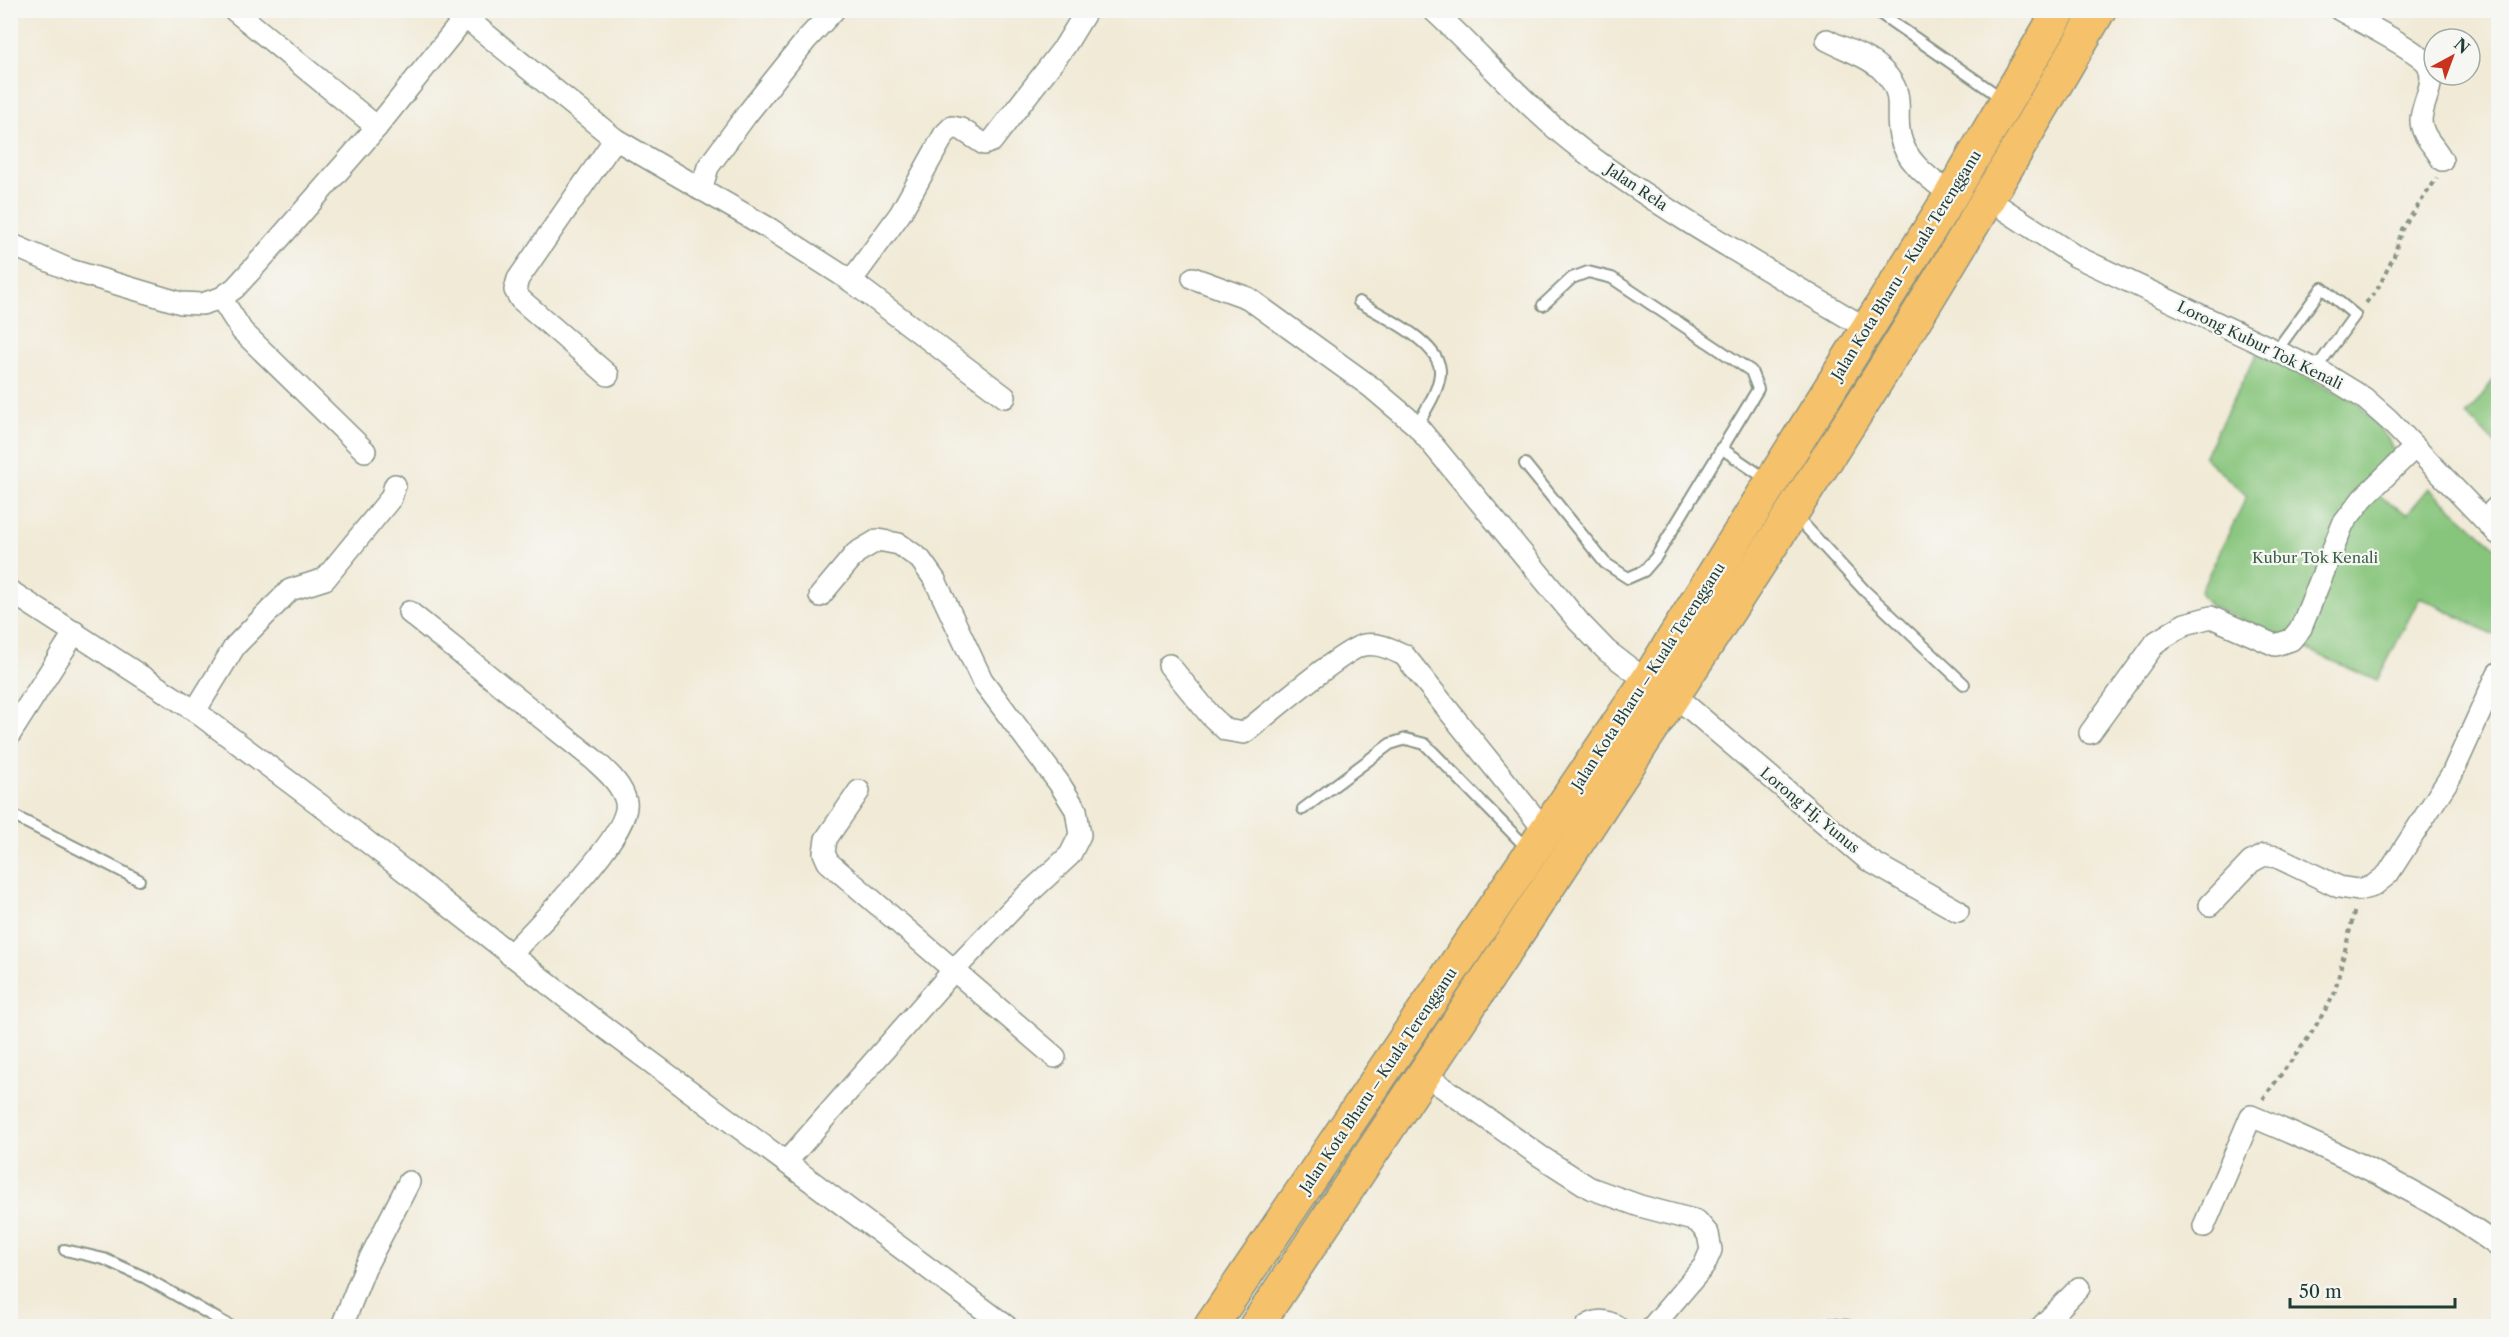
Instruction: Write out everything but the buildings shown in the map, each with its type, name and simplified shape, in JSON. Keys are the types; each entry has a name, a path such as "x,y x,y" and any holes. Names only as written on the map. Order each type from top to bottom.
{"highway":[{"name":"Jalan Kota Bharu – Kuala Terengganu","path":"1256,1326 1424,1074 1660,688 1772,482 1951,195 2060,10"},
{"name":"Jalan Kota Bharu – Kuala Terengganu","path":"1211,1326 1539,842 1660,688 1792,512 1849,426 2100,10"}],"street":[{"path":"234,10 377,127"},
{"path":"701,190 708,167 747,114 807,39 834,10"},
{"path":"850,281 900,214 944,135 952,127 961,129 984,144 992,141 1065,46 1087,10"},
{"name":"Jalan Rela","path":"1432,10 1505,82 1580,148 1640,191 1867,329"},
{"path":"2340,10 2416,54 2428,64 2431,79 2421,120 2424,136 2437,148 2442,160"},
{"path":"10,244 70,270 182,303 202,304 221,298 236,288 377,127 469,14 615,139 770,229 850,281 1005,397"},
{"path":"1827,40 1870,60 1889,78 1895,87 1900,105 1900,136 1908,155 1918,168 1951,195"},
{"path":"608,375 519,299 515,290 518,279 615,139"},
{"name":"Lorong Kubur Tok Kenali","path":"1988,199 2075,256 2315,370 2364,398 2494,520"},
{"name":"Lorong Hj. Yunus","path":"1192,278 1248,298 1371,387 1417,426 1579,622 1607,651 1660,688 1868,860 1958,911"},
{"path":"221,298 242,332 365,451"},
{"path":"2090,733 2156,642 2185,624 2211,617 2275,645 2291,640 2301,628 2343,524 2363,498 2415,447"},
{"path":"195,711 235,646 290,590 326,579 391,498 395,485"},
{"path":"787,1161 953,971 1015,906 1070,855 1080,835 1076,810 1059,783 982,680 935,580 921,559 899,544 878,540 856,553 820,596"},
{"path":"10,591 195,711 319,804 597,1022 1006,1326"},
{"path":"409,612 593,759 616,780 626,803 622,824 599,859 510,955"},
{"path":"10,734 75,632"},
{"path":"1169,665 1209,715 1226,730 1244,732 1343,656 1362,645 1383,645 1404,655 1539,842"},
{"path":"2210,905 2251,862 2264,855 2277,856 2339,886 2358,890 2373,886 2388,874 2452,774 2499,673"},
{"path":"859,791 826,839 824,853 828,862 1055,1057"},
{"path":"1424,1074 1540,1156 1590,1188 1640,1206 1697,1221 1708,1234 1711,1251 1704,1266 1653,1326"},
{"path":"2204,1226 2251,1116 2301,1136 2457,1216 2499,1246"},
{"path":"342,1326 366,1268 409,1182"},
{"path":"2042,1326 2079,1288"},
{"path":"1587,1326 1594,1322 1608,1321 1616,1326"}],"lane":[{"path":"1875,10 2006,102"},
{"path":"1525,464 1605,563 1628,578 1644,571 1656,557 1758,389 1751,371 1612,278 1588,272 1572,278 1543,305"},
{"path":"2276,351 2322,288 2355,315 2315,370"},
{"path":"1359,302 1429,346 1438,359 1440,372 1437,387 1417,426"},
{"path":"1721,448 1772,482"},
{"path":"1792,512 1864,590 1964,684"},
{"path":"1303,809 1390,744 1406,739 1425,744 1539,842"},
{"path":"10,814 139,880"},
{"path":"64,1250 104,1259 144,1277 230,1326"},
{"path":"1821,1326 1826,1324 1848,1326"}],"path":[{"path":"2355,315 2377,290 2394,256 2402,229 2440,173 2442,160"},
{"path":"2251,1116 2311,1034 2334,995 2352,927 2358,890"}],"green space":[{"name":"Kubur Tok Kenali","path":"2257,353 2357,402 2389,440 2395,455 2377,494 2407,514 2429,488 2498,549 2498,637 2420,597 2377,681 2209,605 2200,592 2247,496 2204,457"},
{"path":"2498,374 2498,447 2467,415"}]}
